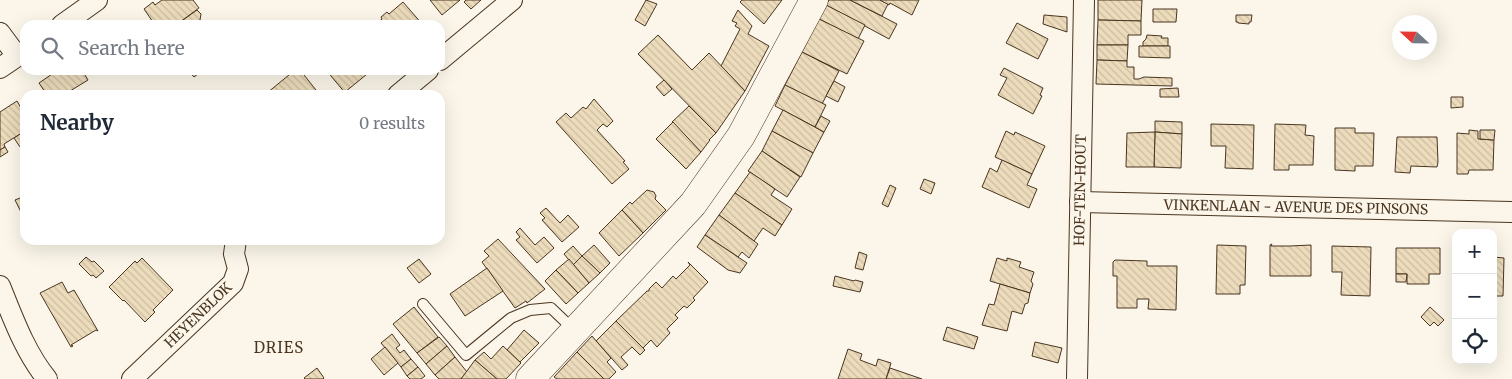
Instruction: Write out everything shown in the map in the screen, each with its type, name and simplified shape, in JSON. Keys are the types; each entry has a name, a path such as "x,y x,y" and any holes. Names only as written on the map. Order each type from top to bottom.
{"street":[{"path":"69,20 97,0"},
{"path":"445,56 512,0"},
{"path":"530,379 694,204 742,136 814,0"},
{"name":"HOF-TEN-HOUT","path":"1077,379 1084,0"},
{"path":"0,33 20,53"},
{"path":"0,68 20,55"},
{"path":"404,90 422,75"},
{"name":"VINKENLAAN - AVENUE DES PINSONS","path":"1080,202 1512,212"},
{"name":"HEYENBLOK","path":"132,379 233,283 238,269 234,254 235,245"},
{"path":"0,286 15,324 36,366 47,379"}],"lane":[{"path":"423,304 466,355 511,318 530,310 551,308 575,330"}],"building":[{"path":"162,0 193,0 199,8 183,20 152,20 144,9 153,2 155,5"},
{"path":"430,0 460,0 442,15"},
{"path":"466,0 481,0 471,9 464,2"},
{"path":"646,0 657,4 645,26 635,20"},
{"path":"742,0 782,0 764,24 740,2"},
{"path":"829,0 850,0 897,24 889,39 826,5"},
{"path":"850,0 880,0 888,4 882,16"},
{"path":"880,0 919,0 912,15 890,3 889,5"},
{"path":"1098,0 1142,0 1141,21 1098,20"},
{"path":"403,2 419,20 381,20 381,17 387,12 389,14"},
{"path":"826,5 865,25 858,39 819,19"},
{"path":"1153,9 1177,9 1176,22 1153,22"},
{"path":"197,10 201,14 200,20 183,20"},
{"path":"738,10 752,26 748,34 769,46 745,91 721,66 740,29 735,26 737,23 732,21"},
{"path":"1044,15 1067,17 1067,32 1043,24"},
{"path":"1236,15 1252,15 1251,22 1249,24 1238,23 1236,22"},
{"path":"819,19 864,41 847,74 802,52"},
{"path":"1098,20 1141,21 1141,35 1128,35 1128,45 1097,45"},
{"path":"1017,23 1048,39 1038,59 1006,43"},
{"path":"658,35 692,70 709,53 745,91 716,133 638,54"},
{"path":"1147,35 1168,38 1168,46 1143,46"},
{"path":"1097,45 1128,45 1127,61 1097,60"},
{"path":"1139,46 1170,46 1170,58 1139,57"},
{"path":"802,52 839,71 822,104 785,85"},
{"path":"1097,60 1127,61 1127,67 1134,67 1134,79 1144,77 1172,78 1172,86 1096,84"},
{"path":"1004,68 1043,88 1040,95 1042,96 1033,114 998,95 1007,78 1000,75"},
{"path":"51,75 85,75 88,80 72,90 44,90 39,83"},
{"path":"289,75 304,75 316,90 271,90"},
{"path":"330,75 366,75 347,90 343,90"},
{"path":"664,80 672,89 664,96 656,87"},
{"path":"834,81 845,87 838,102 826,96"},
{"path":"785,85 826,105 815,127 775,106"},
{"path":"1178,88 1179,97 1160,97 1160,89"},
{"path":"1451,97 1463,97 1463,107 1451,108"},
{"path":"594,99 613,121 607,127 603,124 597,130 625,161 623,162 629,169 612,184 556,122 566,113 571,118 583,107 586,109"},
{"path":"17,101 20,106 20,134 4,144 5,147 0,150 0,112"},
{"path":"689,106 716,133 701,152 672,122"},
{"path":"783,110 824,132 813,153 772,131"},
{"path":"821,116 830,121 824,132 815,127"},
{"path":"1155,121 1182,122 1182,134 1155,132"},
{"path":"673,122 701,152 686,169 656,139"},
{"path":"1211,124 1254,125 1253,169 1225,168 1226,146 1211,146"},
{"path":"1275,124 1306,125 1305,135 1314,136 1313,165 1289,165 1289,170 1274,170"},
{"path":"1335,128 1355,128 1355,133 1374,133 1373,166 1355,166 1355,171 1335,170"},
{"path":"1469,130 1478,131 1478,139 1494,140 1493,170 1469,170 1468,174 1457,174 1457,133 1469,134"},
{"path":"1480,130 1495,130 1494,140 1480,139"},
{"path":"772,131 813,153 801,177 762,151"},
{"path":"1006,131 1014,135 1015,132 1045,146 1032,174 995,157"},
{"path":"1155,132 1182,134 1181,168 1154,167"},
{"path":"1155,132 1154,167 1126,167 1127,133"},
{"path":"20,134 20,147 14,138"},
{"path":"1397,137 1437,137 1437,167 1411,166 1410,173 1395,172"},
{"path":"5,147 8,152 0,157 0,150"},
{"path":"762,151 800,177 787,197 748,171"},
{"path":"1002,160 1032,174 1027,185 1037,189 1029,208 982,187 990,168 997,172"},
{"path":"750,172 775,189 771,195 792,209 782,225 735,193"},
{"path":"924,179 935,183 931,194 920,189"},
{"path":"890,185 896,188 888,207 882,204"},
{"path":"647,190 654,192 655,199 666,210 643,233 622,210 630,202 632,204"},
{"path":"735,193 782,225 775,236 763,228 754,241 719,215"},
{"path":"20,198 20,210 15,200"},
{"path":"546,208 560,223 568,215 579,227 562,242 542,220 545,218 540,213"},
{"path":"622,210 643,233 619,256 599,233"},
{"path":"719,215 758,244 749,258 742,252 738,257 705,235"},
{"path":"520,228 535,245 544,237 554,248 537,263 516,240 520,237 516,232"},
{"path":"705,235 747,263 740,273 728,270 697,247"},
{"path":"498,239 545,289 527,303 526,301 515,308 482,262 489,256 484,251"},
{"path":"1272,244 1271,246 1311,245 1311,276 1270,276 1270,245"},
{"path":"594,245 610,263 600,273 582,256"},
{"path":"1217,245 1246,246 1245,285 1240,285 1240,294 1216,294"},
{"path":"573,246 582,256 573,265 564,254"},
{"path":"1332,246 1371,247 1370,296 1341,295 1342,272 1332,272"},
{"path":"1396,248 1440,248 1440,274 1429,274 1429,284 1407,284 1407,274 1396,274"},
{"path":"859,252 867,255 863,270 855,268"},
{"path":"582,256 600,273 589,283 573,265"},
{"path":"86,257 92,262 94,261 104,271 96,278 93,275 91,276 79,264"},
{"path":"1497,257 1504,258 1503,296 1497,296"},
{"path":"142,258 173,290 153,310 155,312 145,322 109,287 135,261 137,263"},
{"path":"997,258 1007,261 1007,258 1021,262 1019,267 1034,272 1030,293 990,281"},
{"path":"419,259 431,274 419,283 407,268"},
{"path":"569,259 589,283 578,293 556,270"},
{"path":"1115,260 1147,261 1147,266 1177,266 1176,310 1148,309 1149,299 1137,299 1137,308 1117,308 1117,276 1113,276 1113,262"},
{"path":"688,262 708,282 693,298 695,300 687,308 684,306 675,315 678,318 667,329 670,333 657,347 651,340 643,348 616,321 649,291 656,282 662,288 673,276 676,279 690,265"},
{"path":"487,268 503,291 465,316 450,294"},
{"path":"556,270 578,293 566,304 545,281"},
{"path":"1396,274 1407,274 1406,282 1396,282"},
{"path":"835,276 863,282 860,292 833,286"},
{"path":"62,282 68,293 74,290 98,331 96,330 71,345 73,346 71,347 40,293"},
{"path":"1000,284 1030,293 1028,303 1025,304 1022,314 1012,311 1007,331 982,325 989,304 994,305"},
{"path":"414,307 438,337 417,353 393,324"},
{"path":"1430,307 1444,320 1438,326 1434,322 1430,326 1421,317"},
{"path":"616,321 645,350 640,355 632,347 621,357 628,365 622,370 596,341"},
{"path":"947,327 978,337 974,349 943,340"},
{"path":"524,330 539,343 520,362 507,350"},
{"path":"392,334 400,345 396,348 400,353 404,350 411,359 401,367 381,343"},
{"path":"592,336 611,358 607,362 616,372 609,379 604,379 577,352"},
{"path":"439,337 447,346 426,364 417,353"},
{"path":"1035,342 1062,348 1058,363 1032,356"},
{"path":"447,346 455,357 435,375 426,364"},
{"path":"503,346 521,363 506,379 497,379 475,360 484,352 491,359"},
{"path":"385,347 398,363 384,375 371,359"},
{"path":"848,349 862,354 860,360 876,366 878,359 891,363 886,379 838,379"},
{"path":"577,352 604,379 557,379 554,377"},
{"path":"455,357 467,372 461,379 439,379 435,375"},
{"path":"411,359 418,367 407,376 401,367"},
{"path":"475,360 497,379 461,379"},
{"path":"418,367 425,376 421,379 410,379 407,376"},
{"path":"317,368 323,379 304,378"},
{"path":"890,368 922,379 886,379"}],"district":[{"name":"DRIES","path":"279,348"}]}
